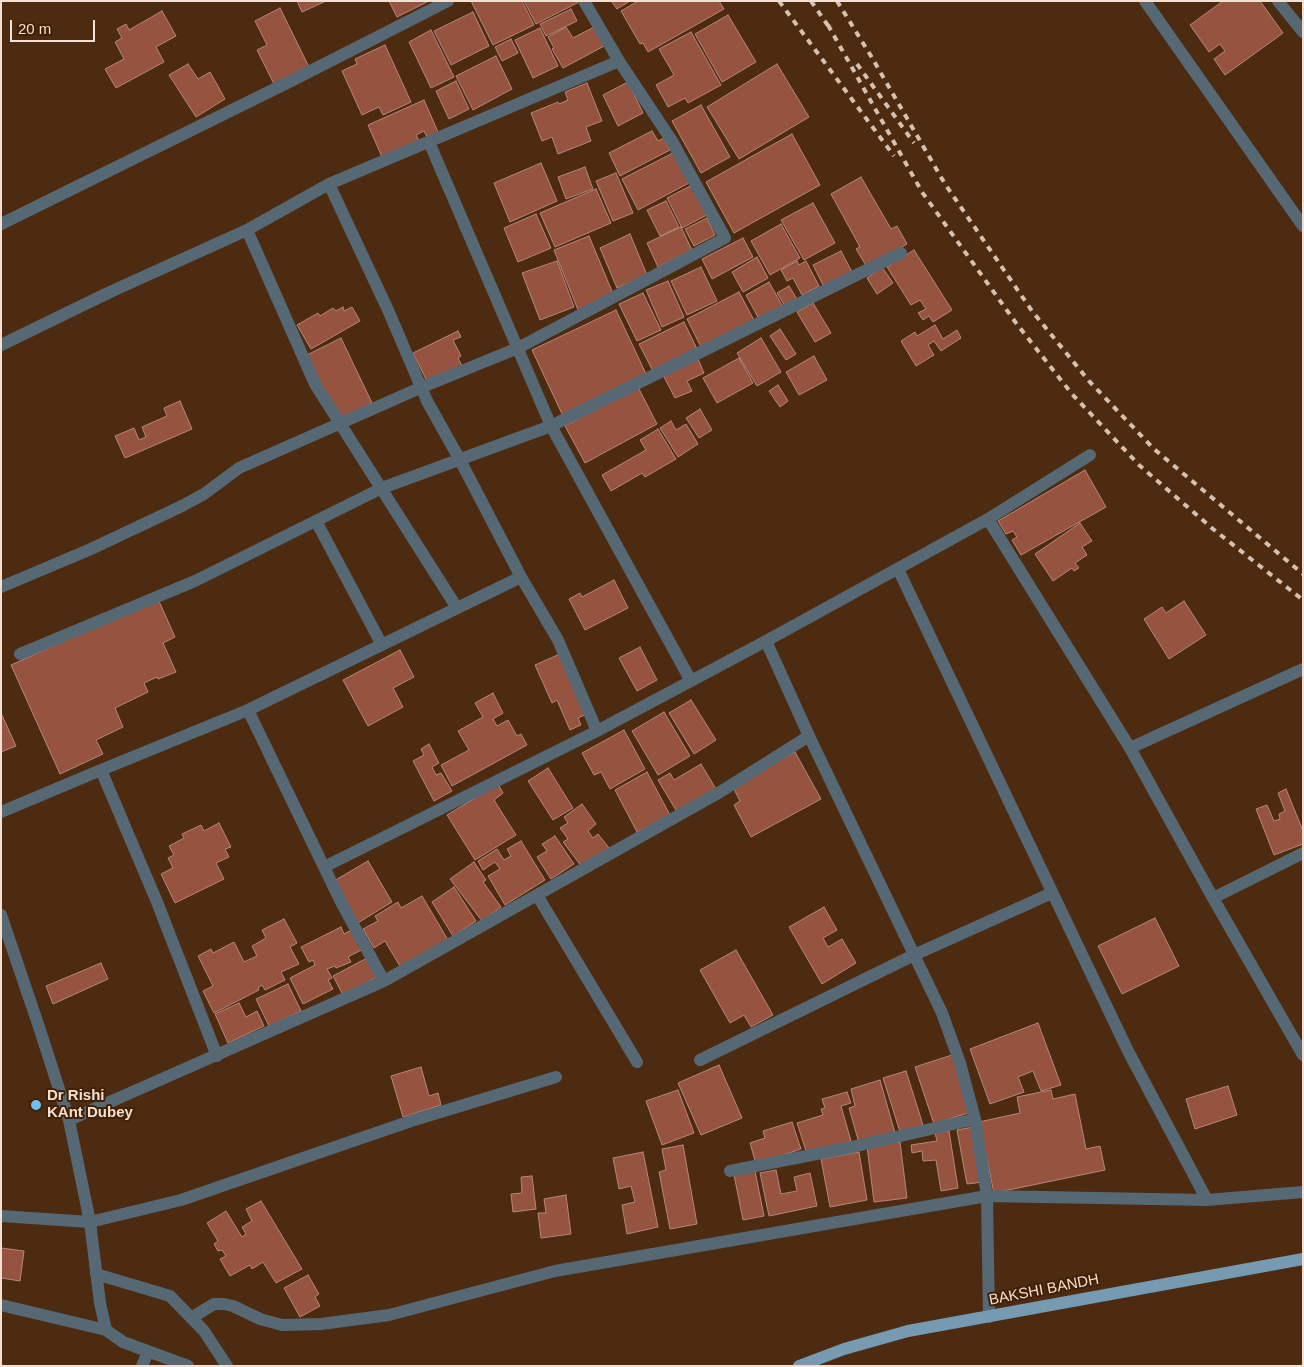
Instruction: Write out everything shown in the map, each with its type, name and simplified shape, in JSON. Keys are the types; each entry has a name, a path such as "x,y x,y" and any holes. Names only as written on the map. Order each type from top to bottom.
{"main road":[{"name":"BAKSHI BANDH","path":"797,1365 844,1349 908,1331 1303,1258"}],"street":[{"path":"1,224 448,1"},
{"path":"1,586 91,549 182,506 204,494 240,468 420,388 518,348 725,238 672,141 619,61 584,1"},
{"path":"1145,1 1303,226"},
{"path":"1278,1 1303,32"},
{"path":"1,345 110,292 247,230 329,184 619,61"},
{"path":"429,142 551,426 691,681"},
{"path":"329,184 388,310 420,388 521,577 565,654 597,731"},
{"path":"247,230 315,384 457,608"},
{"path":"20,654 195,581 382,488 551,426 901,253"},
{"path":"324,867 597,731 766,641 988,519 1090,455"},
{"path":"988,519 1130,748 1212,898 1302,1051"},
{"path":"316,521 382,645"},
{"path":"898,568 1128,1051 1207,1200"},
{"path":"1,812 248,710 521,577"},
{"path":"766,641 809,736 942,1013 960,1063 975,1119 986,1196 988,1317"},
{"path":"1130,748 1303,669"},
{"path":"248,710 342,904 384,981"},
{"path":"69,1120 384,981 720,792 809,736"},
{"path":"101,770 157,902 217,1056"},
{"path":"1212,898 1303,854"},
{"path":"700,1060 914,955 1052,893"},
{"path":"537,895 637,1062"},
{"path":"1,915 40,1027 69,1120 90,1222 100,1303 106,1330"},
{"path":"1,1216 90,1222 181,1200 411,1121 556,1077"},
{"path":"730,1171 852,1147 975,1119"},
{"path":"191,1318 214,1304 233,1306 260,1320 282,1325 321,1324 389,1314 555,1271 986,1196 1207,1200 1303,1192"},
{"path":"96,1274 170,1296 204,1331 227,1366"},
{"path":"1,1305 106,1330 123,1342 188,1366"},
{"path":"142,1366 148,1352"}],"building":[{"path":"297,1 326,1 302,12"},
{"path":"389,1 429,1 397,17"},
{"path":"471,1 522,1 534,25 493,45"},
{"path":"524,1 581,1 536,24"},
{"path":"611,1 630,1 617,9"},
{"path":"638,1 719,1 724,9 648,52 643,43 640,44 621,11"},
{"path":"1223,1 1260,1 1283,33 1225,75 1214,59 1225,51 1220,44 1209,52 1190,25"},
{"path":"280,8 309,67 274,84 257,50 267,45 255,21"},
{"path":"571,9 577,21 546,36 540,24"},
{"path":"162,11 176,36 156,47 164,62 116,88 105,69 124,59 115,42 122,38 117,29 126,24 129,30"},
{"path":"473,12 489,46 451,65 434,31"},
{"path":"728,15 756,62 722,82 695,34"},
{"path":"596,26 606,45 563,68 552,49 554,48 548,37 566,27 573,38"},
{"path":"540,28 558,66 533,78 515,40"},
{"path":"431,30 454,77 431,88 409,42"},
{"path":"691,32 721,85 688,103 685,98 668,107 656,85 674,75 659,49"},
{"path":"511,39 518,53 502,61 495,47"},
{"path":"385,45 411,102 383,115 379,107 362,115 342,71 357,64 355,59"},
{"path":"496,56 512,89 473,110 456,76"},
{"path":"188,64 198,79 210,72 225,99 196,117 169,75"},
{"path":"777,64 809,117 739,159 707,107"},
{"path":"456,81 469,109 449,119 436,91"},
{"path":"628,82 643,113 618,126 603,95"},
{"path":"587,83 602,121 586,127 591,141 558,154 552,137 542,141 531,113 568,100 565,92"},
{"path":"424,100 438,132 427,137 424,131 416,135 419,141 382,157 368,125"},
{"path":"701,105 730,157 701,173 672,121"},
{"path":"652,131 658,141 664,138 670,150 620,176 609,153"},
{"path":"792,134 820,185 734,233 706,182"},
{"path":"673,153 689,183 638,210 622,179"},
{"path":"541,163 557,201 510,222 494,183"},
{"path":"585,167 593,189 566,199 558,177"},
{"path":"616,173 633,213 613,221 596,181"},
{"path":"861,177 891,229 897,226 907,244 867,267 856,249 860,247 831,194"},
{"path":"692,185 707,215 682,228 667,198"},
{"path":"596,189 611,223 555,247 540,213"},
{"path":"666,201 679,227 660,236 647,210"},
{"path":"813,203 835,243 804,260 781,220"},
{"path":"536,214 551,248 518,262 504,228"},
{"path":"707,218 715,235 694,246 685,229"},
{"path":"781,224 800,258 770,275 751,241"},
{"path":"681,227 692,250 658,267 647,243"},
{"path":"630,234 647,275 617,288 600,248"},
{"path":"589,236 614,296 578,310 554,250"},
{"path":"743,238 753,257 712,279 702,259"},
{"path":"914,250 952,310 933,322 929,316 923,320 918,313 926,309 920,300 911,305 887,267"},
{"path":"841,251 852,272 824,287 813,265"},
{"path":"757,257 768,278 743,292 732,272"},
{"path":"557,261 574,307 540,320 522,273"},
{"path":"797,261 799,265 806,261 819,286 802,295 793,278 787,281 781,270"},
{"path":"701,267 717,301 687,315 671,281"},
{"path":"882,267 893,283 877,294 867,278"},
{"path":"668,281 684,317 662,327 646,290"},
{"path":"769,282 784,309 760,321 746,295"},
{"path":"789,286 797,299 785,306 777,293"},
{"path":"739,292 756,324 703,351 687,319"},
{"path":"643,293 661,330 637,341 619,304"},
{"path":"813,303 831,333 815,342 797,312"},
{"path":"343,307 344,311 352,307 360,321 311,349 297,325 318,313 320,316 333,308 336,311"},
{"path":"616,310 647,376 563,416 532,350"},
{"path":"684,322 698,351 654,373 639,344"},
{"path":"935,325 943,339 957,330 961,338 941,351 934,341 928,345 934,355 916,366 901,341 915,332 917,336"},
{"path":"780,329 796,354 786,360 770,336"},
{"path":"458,331 461,337 453,340 461,356 458,358 462,366 428,383 413,353"},
{"path":"341,338 372,403 339,420 307,355"},
{"path":"761,338 781,372 757,386 737,353"},
{"path":"814,356 827,380 799,395 786,372"},
{"path":"739,358 753,383 717,403 703,378"},
{"path":"698,359 704,373 687,381 692,391 675,398 663,375"},
{"path":"778,385 788,401 780,407 769,391"},
{"path":"638,387 657,424 585,463 565,426"},
{"path":"180,401 192,429 125,458 115,436 134,428 139,440 146,437 142,427 167,416 164,408"},
{"path":"700,409 712,430 699,438 686,418"},
{"path":"671,421 676,430 686,424 698,444 678,457 660,428"},
{"path":"658,429 676,459 645,477 642,473 611,491 602,475 646,450 640,440"},
{"path":"1085,470 1106,507 1021,555 1012,540 1017,537 1013,531 1006,534 998,521"},
{"path":"1080,523 1092,541 1082,547 1087,555 1075,563 1079,568 1074,571 1072,568 1053,581 1035,554"},
{"path":"614,580 628,608 585,630 569,599 580,593 582,597"},
{"path":"158,599 175,637 163,643 176,672 144,683 148,692 115,708 123,727 96,740 103,754 60,774 11,665"},
{"path":"1184,601 1206,635 1169,659 1144,619 1162,607 1166,613"},
{"path":"640,647 657,680 637,691 619,658"},
{"path":"400,650 414,677 393,688 403,707 368,726 343,680"},
{"path":"560,654 587,714 578,718 581,725 570,730 557,700 552,703 535,665"},
{"path":"493,693 503,713 493,719 497,726 508,720 517,736 521,734 527,745 452,786 441,765 469,750 458,731 483,717 475,703"},
{"path":"691,700 716,740 694,754 669,713"},
{"path":"664,712 690,756 658,775 632,731"},
{"path":"1,713 16,746 1,752"},
{"path":"624,730 645,769 610,789 601,772 594,775 582,753"},
{"path":"429,744 439,763 432,767 436,775 441,773 452,791 434,801 413,761 424,755 421,749"},
{"path":"795,752 821,799 751,837 734,805 740,801 733,787"},
{"path":"701,764 716,789 677,812 658,780 670,773 674,780"},
{"path":"548,768 573,808 553,820 528,781"},
{"path":"647,772 670,815 637,832 615,790"},
{"path":"498,784 503,793 494,800 516,835 475,860 447,815"},
{"path":"1286,789 1303,831 1303,844 1274,855 1256,809 1267,805 1274,821 1280,819 1279,814 1285,811 1278,793"},
{"path":"582,804 596,824 588,831 593,838 598,834 609,848 582,867 563,842 568,839 560,828 568,823 564,817"},
{"path":"219,823 231,847 225,849 229,857 216,863 224,879 175,903 161,874 173,868 168,858 174,855 169,846 184,838 182,834 201,825 204,831"},
{"path":"555,836 574,864 551,879 537,857 547,851 542,844"},
{"path":"521,841 545,880 505,905 488,876 500,869 495,862 483,870 478,861 497,849 504,860 511,856 507,849"},
{"path":"368,861 392,902 356,924 327,885"},
{"path":"474,862 486,880 483,882 501,907 482,921 450,879"},
{"path":"454,887 476,921 453,936 432,902"},
{"path":"422,896 448,940 401,968 385,941 374,948 363,929 378,921 375,916 398,902 401,908"},
{"path":"824,907 837,930 823,938 828,947 842,939 856,963 822,984 789,927"},
{"path":"1155,918 1179,966 1122,994 1098,946"},
{"path":"284,919 297,943 290,947 299,964 281,972 285,980 265,990 262,985 258,988 259,990 214,1013 203,991 213,986 198,956 211,949 213,953 234,942 244,962 257,956 252,946 266,938 262,930"},
{"path":"341,927 344,934 353,929 363,949 348,957 351,962 336,968 335,966 327,969 332,978 328,980 333,989 303,1004 290,978 315,965 313,960 309,962 301,947"},
{"path":"736,950 773,1015 751,1027 744,1015 730,1023 700,970"},
{"path":"367,958 377,977 343,995 333,976"},
{"path":"101,963 108,979 53,1004 46,986"},
{"path":"288,984 301,1011 269,1026 256,999"},
{"path":"239,1003 246,1017 257,1011 264,1026 228,1043 215,1014"},
{"path":"1038,1023 1061,1085 1041,1091 1033,1071 1018,1077 1024,1092 990,1104 970,1049"},
{"path":"952,1055 971,1112 934,1124 915,1067"},
{"path":"719,1065 742,1118 701,1135 678,1083"},
{"path":"421,1067 429,1096 438,1093 441,1105 403,1117 391,1076"},
{"path":"906,1071 923,1125 900,1132 883,1078"},
{"path":"880,1080 895,1133 859,1143 849,1108 855,1106 851,1089"},
{"path":"1228,1086 1237,1115 1195,1129 1186,1099"},
{"path":"678,1090 694,1133 662,1145 646,1101"},
{"path":"1051,1090 1053,1099 1075,1094 1086,1149 1100,1146 1105,1170 994,1193 979,1122 1020,1113 1017,1097"},
{"path":"847,1092 851,1103 841,1106 851,1141 807,1154 797,1123 823,1115 821,1109 825,1108 822,1099"},
{"path":"792,1122 801,1149 756,1164 750,1143 765,1138 763,1131"},
{"path":"973,1127 983,1182 967,1184 957,1130"},
{"path":"949,1131 958,1188 941,1191 936,1160 923,1161 922,1151 912,1153 911,1145 937,1141 935,1133"},
{"path":"900,1142 907,1198 874,1202 867,1146"},
{"path":"683,1145 697,1224 670,1229 659,1172 666,1170 662,1149"},
{"path":"643,1152 658,1227 627,1234 622,1205 635,1202 631,1186 619,1189 613,1158"},
{"path":"859,1152 867,1200 830,1207 821,1159"},
{"path":"776,1170 781,1194 797,1191 794,1177 810,1173 817,1206 769,1216 760,1173"},
{"path":"755,1171 764,1216 743,1220 734,1175"},
{"path":"532,1176 536,1209 513,1212 511,1194 522,1193 521,1177"},
{"path":"566,1195 571,1234 541,1238 538,1213 546,1213 544,1199"},
{"path":"261,1201 302,1269 276,1283 263,1262 252,1269 250,1265 230,1276 220,1259 226,1256 222,1250 218,1251 214,1244 218,1241 207,1223 226,1211 242,1237 246,1234 242,1227 252,1221 246,1209"},
{"path":"1,1248 24,1251 20,1281 1,1278"},
{"path":"308,1275 319,1294 315,1297 320,1306 300,1317 284,1288"}],"railway":[{"path":"779,1 894,156"},
{"path":"811,1 831,30"},
{"path":"837,1 945,184 1032,311 1089,381 1154,449 1303,574"},
{"path":"828,25 922,192 1016,323 1072,394 1139,465 1213,529 1303,600"},
{"path":"857,64 914,143"}],"place":[{"name":"Dr Rishi KAnt Dubey","path":"36,1105"}]}
